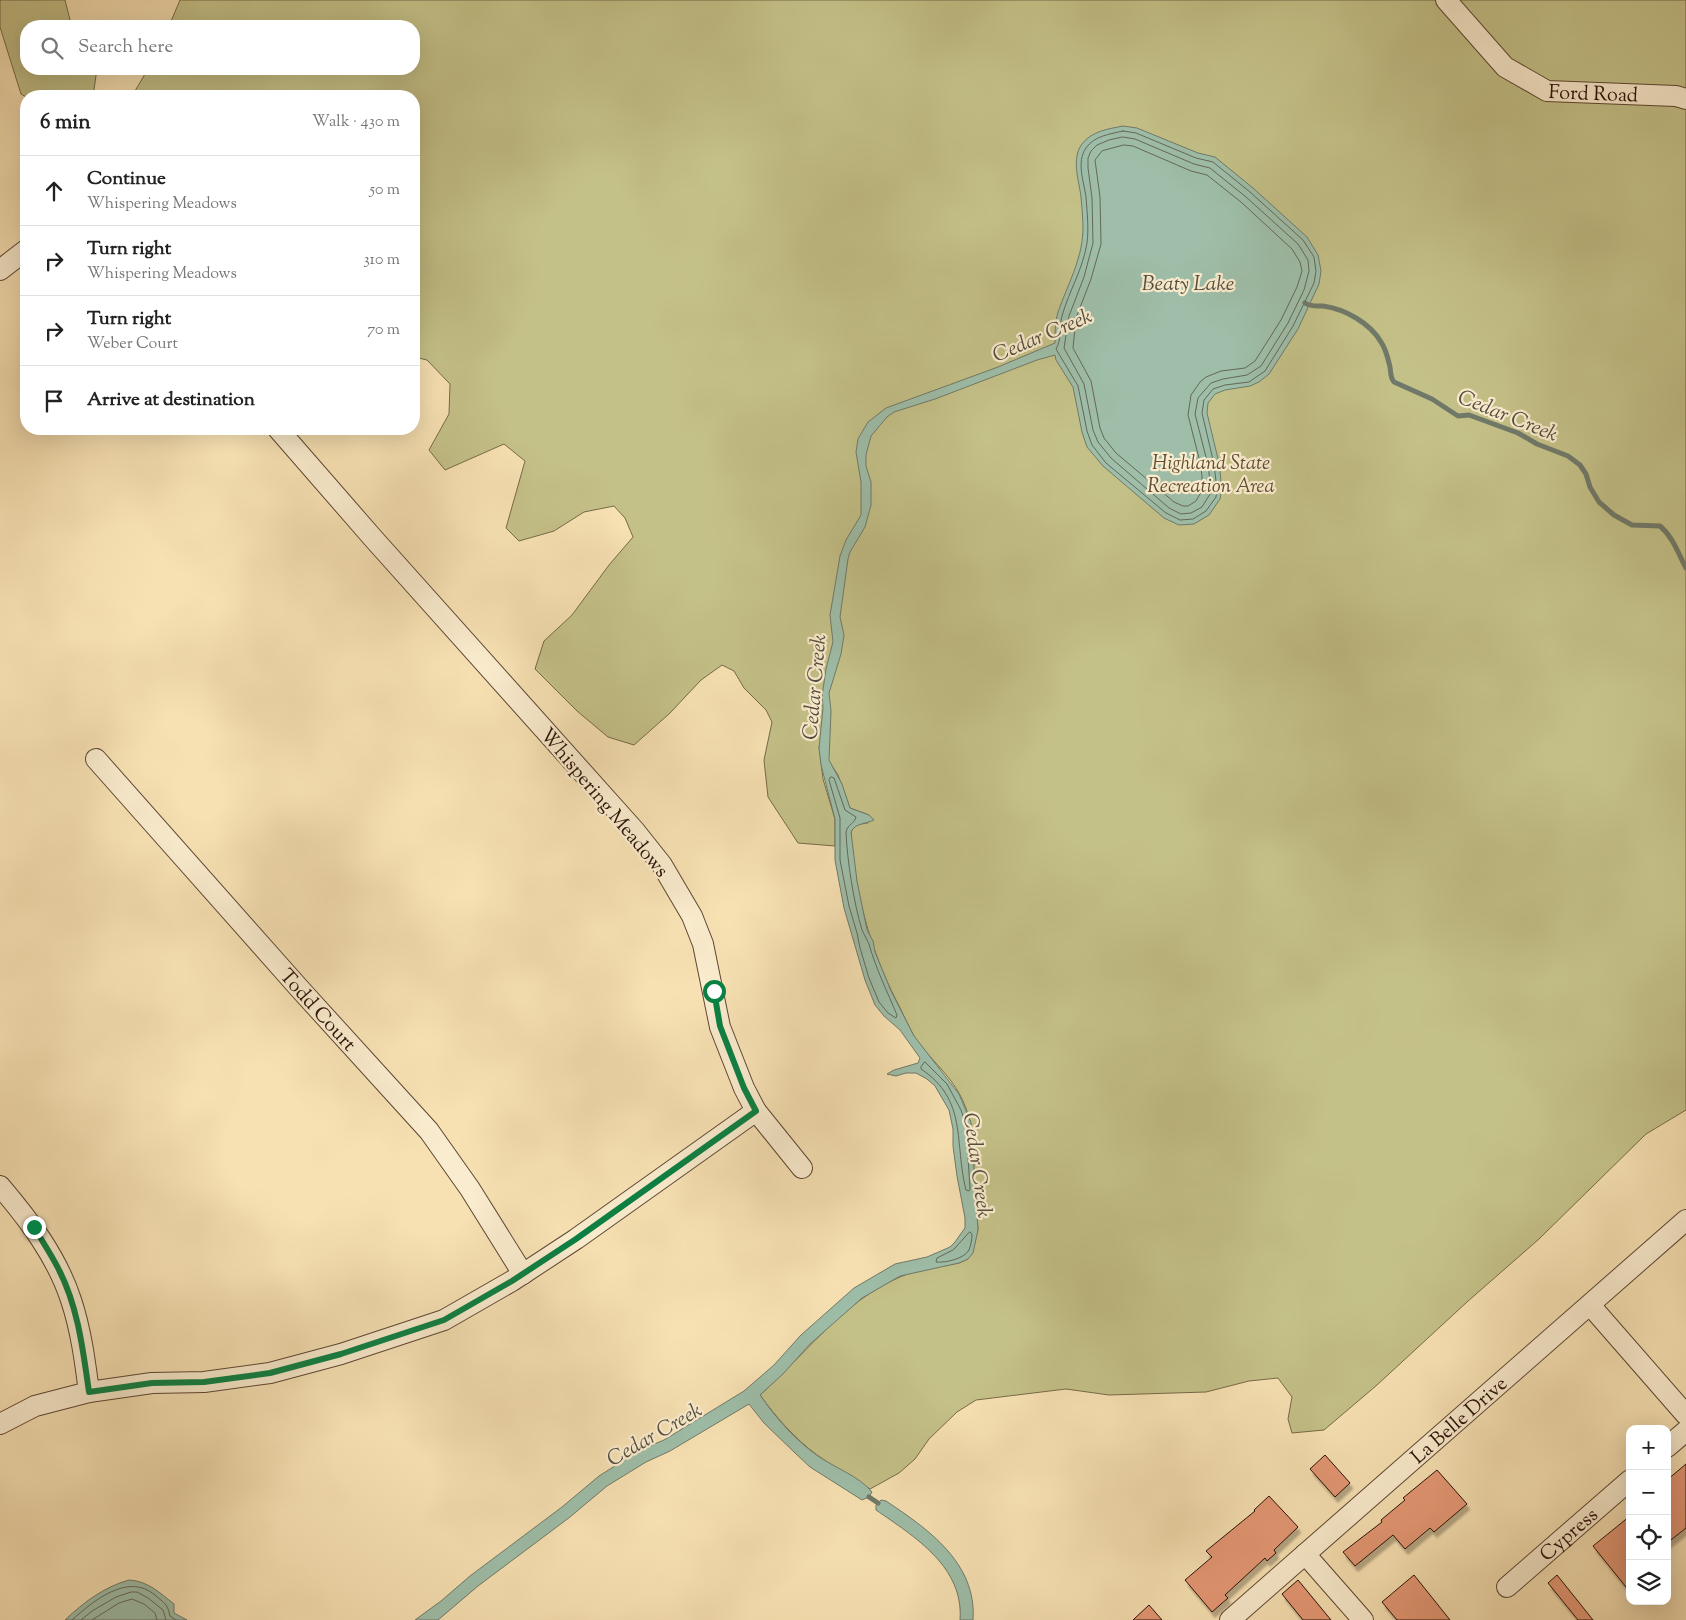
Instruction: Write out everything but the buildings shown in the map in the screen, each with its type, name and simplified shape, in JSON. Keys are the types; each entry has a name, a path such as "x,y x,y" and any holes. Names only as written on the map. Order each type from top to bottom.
{"street":[{"name":"Ford Road","path":"1446,0 1505,67 1547,91 1676,96 1686,99"},
{"path":"0,270 20,255"},
{"name":"Whispering Meadows","path":"283,435 635,831 662,865 692,916 703,944 720,1026 744,1088 756,1111 802,1168"},
{"name":"Todd Court","path":"96,759 292,981 429,1131 460,1173 523,1274"},
{"path":"0,1424 35,1406 89,1392 152,1383 204,1382 270,1373 341,1354 444,1320 523,1274 576,1239 756,1111"},
{"path":"0,1186 34,1227 58,1268 71,1300 81,1338 89,1392"},
{"name":"La Belle Drive","path":"1230,1620 1686,1220"},
{"path":"1590,1305 1686,1415"},
{"path":"1671,1444 1686,1431"},
{"name":"Cypress","path":"1507,1587 1626,1483"},
{"path":"1305,1554 1363,1620"}],"green space":[{"path":"0,0 65,0 70,20 20,20 20,75 96,75 94,90 20,91 0,27"},
{"name":"Highland State Recreation Area","path":"180,0 1686,0 1686,1110 1646,1134 1539,1239 1377,1385 1324,1430 1292,1433 1288,1419 1292,1397 1278,1378 1249,1381 1206,1392 1109,1395 1066,1389 976,1400 957,1412 929,1439 915,1459 899,1473 870,1489 817,1455 786,1427 760,1395 843,1314 879,1287 907,1274 959,1263 968,1259 978,1230 971,1124 966,1109 955,1087 912,1033 887,981 865,919 855,875 851,832 856,826 868,823 869,815 850,808 838,775 819,746 823,779 835,819 835,846 798,843 768,797 764,760 772,722 766,710 744,688 734,671 722,665 701,680 670,713 634,745 608,737 577,711 535,669 544,641 572,615 609,565 633,537 625,518 614,506 584,512 554,531 519,541 506,528 525,461 504,444 445,470 429,450 449,414 450,384 427,360 420,358 420,90 136,90 144,75 420,75 420,20 172,20"}],"water":[{"name":"Beaty Lake","path":"1123,126 1137,128 1198,153 1215,157 1253,188 1307,237 1318,255 1321,271 1319,284 1298,329 1269,374 1250,386 1225,390 1215,394 1208,403 1207,413 1219,463 1222,490 1220,499 1209,515 1194,524 1179,525 1164,518 1103,466 1087,447 1073,387 1056,360 1055,355 894,412 887,417 871,436 866,455 866,466 871,482 871,505 865,527 850,552 848,559 840,617 844,635 841,654 829,693 831,711 829,760 842,784 850,808 869,815 874,820 858,825 851,832 857,881 867,930 873,941 875,952 891,991 914,1036 959,1094 971,1123 978,1230 973,1253 968,1259 959,1263 900,1276 862,1298 810,1344 783,1374 760,1395 779,1420 801,1443 818,1456 860,1481 872,1492 869,1497 862,1500 810,1467 764,1423 749,1404 607,1486 570,1517 478,1586 438,1620 415,1620 562,1507 599,1476 640,1450 664,1440 744,1391 774,1365 801,1335 854,1288 895,1264 927,1257 950,1247 965,1228 949,1110 935,1086 927,1079 916,1073 896,1076 887,1074 918,1063 920,1058 900,1030 875,1005 865,980 844,908 835,860 835,819 821,765 819,748 823,708 822,696 833,642 830,615 840,556 846,540 861,515 861,482 856,452 858,439 868,422 886,408 998,367 1055,343 1058,312 1077,263 1082,242 1082,210 1076,163 1077,156 1082,144 1095,133"},
{"path":"881,1500 886,1501 918,1523 947,1550 967,1581 972,1600 973,1620 960,1620 959,1601 954,1584 945,1569 921,1543 876,1510 876,1505"},
{"path":"129,1580 148,1585 159,1592 174,1604 174,1613 187,1620 65,1620 95,1596"}],"waterway":[{"name":"Cedar Creek","path":"1305,303 1311,306 1323,306 1340,310 1364,323 1376,335 1384,348 1394,382 1432,399 1458,416 1469,415 1518,433 1537,444 1568,456 1580,465 1599,502 1614,515 1632,525 1660,526 1665,530 1686,568"},
{"path":"869,1497 878,1503"}],"route":[{"path":"34,1227 58,1268 71,1300 81,1338 89,1392 152,1383 204,1382 270,1373 341,1354 444,1320 512,1281 576,1239 756,1111 744,1088 720,1026 714,991"}]}
